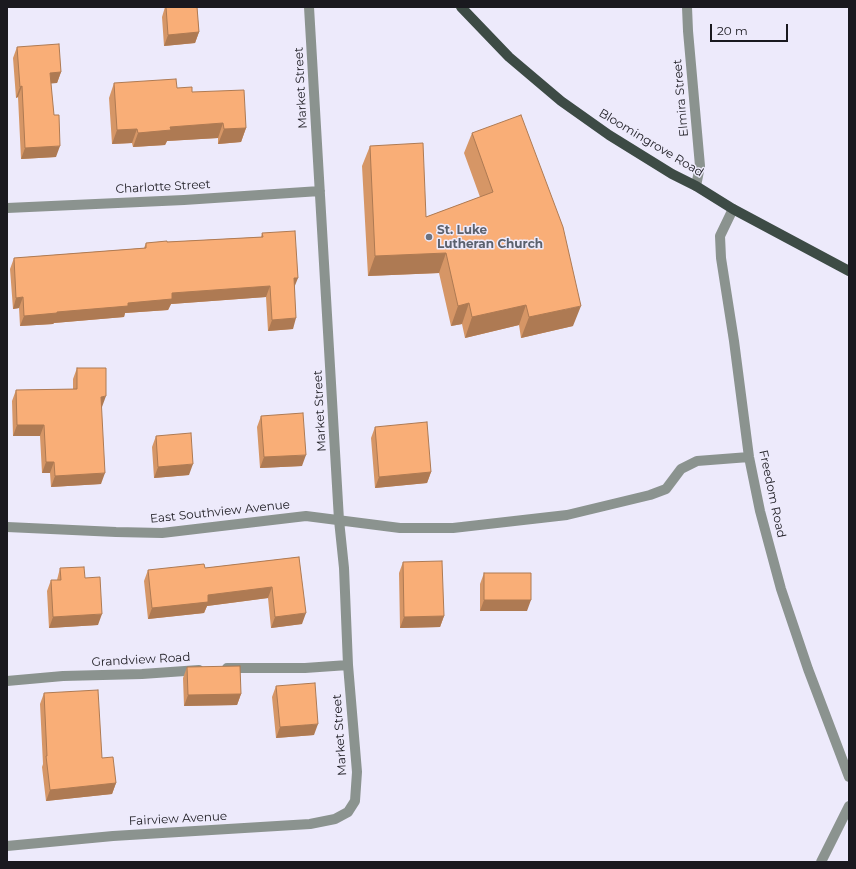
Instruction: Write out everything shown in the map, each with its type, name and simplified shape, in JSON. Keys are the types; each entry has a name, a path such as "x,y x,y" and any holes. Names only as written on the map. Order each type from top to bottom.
{"main road":[{"name":"Bloomingrove Road","path":"461,7 509,57 561,101 609,135 732,209 848,270"}],"street":[{"name":"Market Street","path":"309,7 339,520 344,568 348,665 357,772 355,801 348,812"},
{"name":"Elmira Street","path":"687,7 700,166 696,186"},
{"name":"Charlotte Street","path":"7,208 184,200 320,191"},
{"name":"Freedom Road","path":"732,209 720,236 721,258 734,341 749,457 760,511 781,589 808,669 849,777"},
{"name":"East Southview Avenue","path":"7,527 162,533 306,516 400,528 454,528 567,515 650,495 666,489 682,469 697,461 749,457"},
{"name":"Grandview Road","path":"7,681 63,676 142,674 215,668 305,668 348,665"},
{"path":"821,862 849,806"},
{"name":"Fairview Avenue","path":"7,846 113,836 310,824 336,819 348,812"}],"building":[{"path":"166,7 197,7 199,32 168,35"},
{"path":"59,44 61,72 50,73 54,115 59,115 60,146 25,148 22,86 20,87 17,47"},
{"path":"176,79 177,88 192,87 192,92 244,90 246,128 224,129 223,123 170,127 171,130 138,133 137,129 117,130 114,83"},
{"name":"St. Luke Lutheran Church","path":"521,115 563,227 581,306 529,317 526,305 472,317 469,303 458,306 446,253 375,256 370,146 423,143 426,217 493,192 472,133"},
{"path":"295,231 298,278 294,278 296,318 272,320 270,286 172,293 172,299 128,303 128,306 24,316 23,297 16,298 14,258 146,248 146,243 167,241 263,237 262,233"},
{"path":"77,368 106,368 106,396 101,397 105,473 55,476 54,462 46,462 44,425 17,425 16,390 77,389"},
{"path":"303,413 306,455 264,457 261,416"},
{"path":"427,422 431,472 379,477 375,427"},
{"path":"191,433 193,464 158,467 156,436"},
{"path":"299,557 306,613 275,617 272,587 208,595 208,602 152,608 148,570 204,564 205,568"},
{"path":"442,561 444,616 404,617 403,562"},
{"path":"84,567 85,578 100,577 102,614 53,617 51,580 61,580 60,568"},
{"path":"484,573 531,573 531,600 484,600"},
{"path":"240,666 241,694 188,695 187,667"},
{"path":"315,683 318,724 280,727 276,686"},
{"path":"98,690 102,758 113,757 116,783 50,790 46,756 44,693"}],"place":[{"name":"St. Luke Lutheran Church","path":"429,237"}]}
